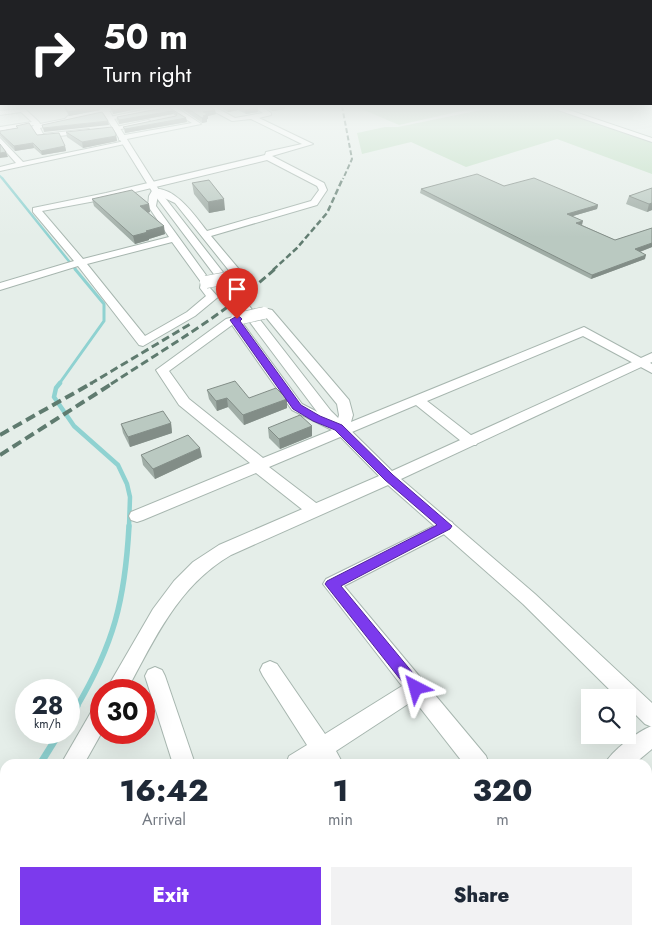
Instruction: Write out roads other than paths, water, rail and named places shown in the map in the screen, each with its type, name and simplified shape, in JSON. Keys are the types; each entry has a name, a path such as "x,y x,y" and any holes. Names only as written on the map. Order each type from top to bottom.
{"street":[{"path":"8,150 22,165"},
{"path":"0,169 84,150"},
{"path":"129,150 154,188 287,363 340,429 389,478 529,599 652,717"},
{"path":"154,188 152,206 206,282 205,288 212,297 191,314 143,342 77,264 36,210 154,188 268,157 269,154 287,150"},
{"path":"206,234 314,204 323,190 321,185 268,157"},
{"path":"154,188 178,201 239,276 206,282"},
{"path":"0,287 175,238"},
{"path":"314,510 184,402 162,370 230,320 268,312 344,403 346,415 340,429"},
{"path":"236,319 297,407 340,429"},
{"path":"137,516 340,429 418,400 584,331 648,363"},
{"path":"122,679 146,638 177,591 191,574 225,550 648,363"},
{"path":"418,400 471,442"},
{"path":"446,526 332,584 474,759"},
{"path":"270,670 327,756 416,688"},
{"path":"155,676 182,759"},
{"path":"75,759 90,733"},
{"path":"622,759 652,736"}],"waterway":[{"path":"2,178 76,270"},
{"path":"59,384 104,321 104,304 75,269"},
{"path":"60,383 56,388 54,397 74,426 118,465 127,484 130,497 129,527"},
{"path":"80,701 100,663 115,621 124,577 129,526"},
{"path":"43,759 52,744"}],"railway":[{"path":"343,179 352,159 350,150"},
{"path":"273,270 297,248 327,213 343,178"},
{"path":"111,384 216,315 275,269"},
{"path":"90,384 192,323"},
{"path":"0,435 92,383"},
{"path":"0,455 113,383"}]}
